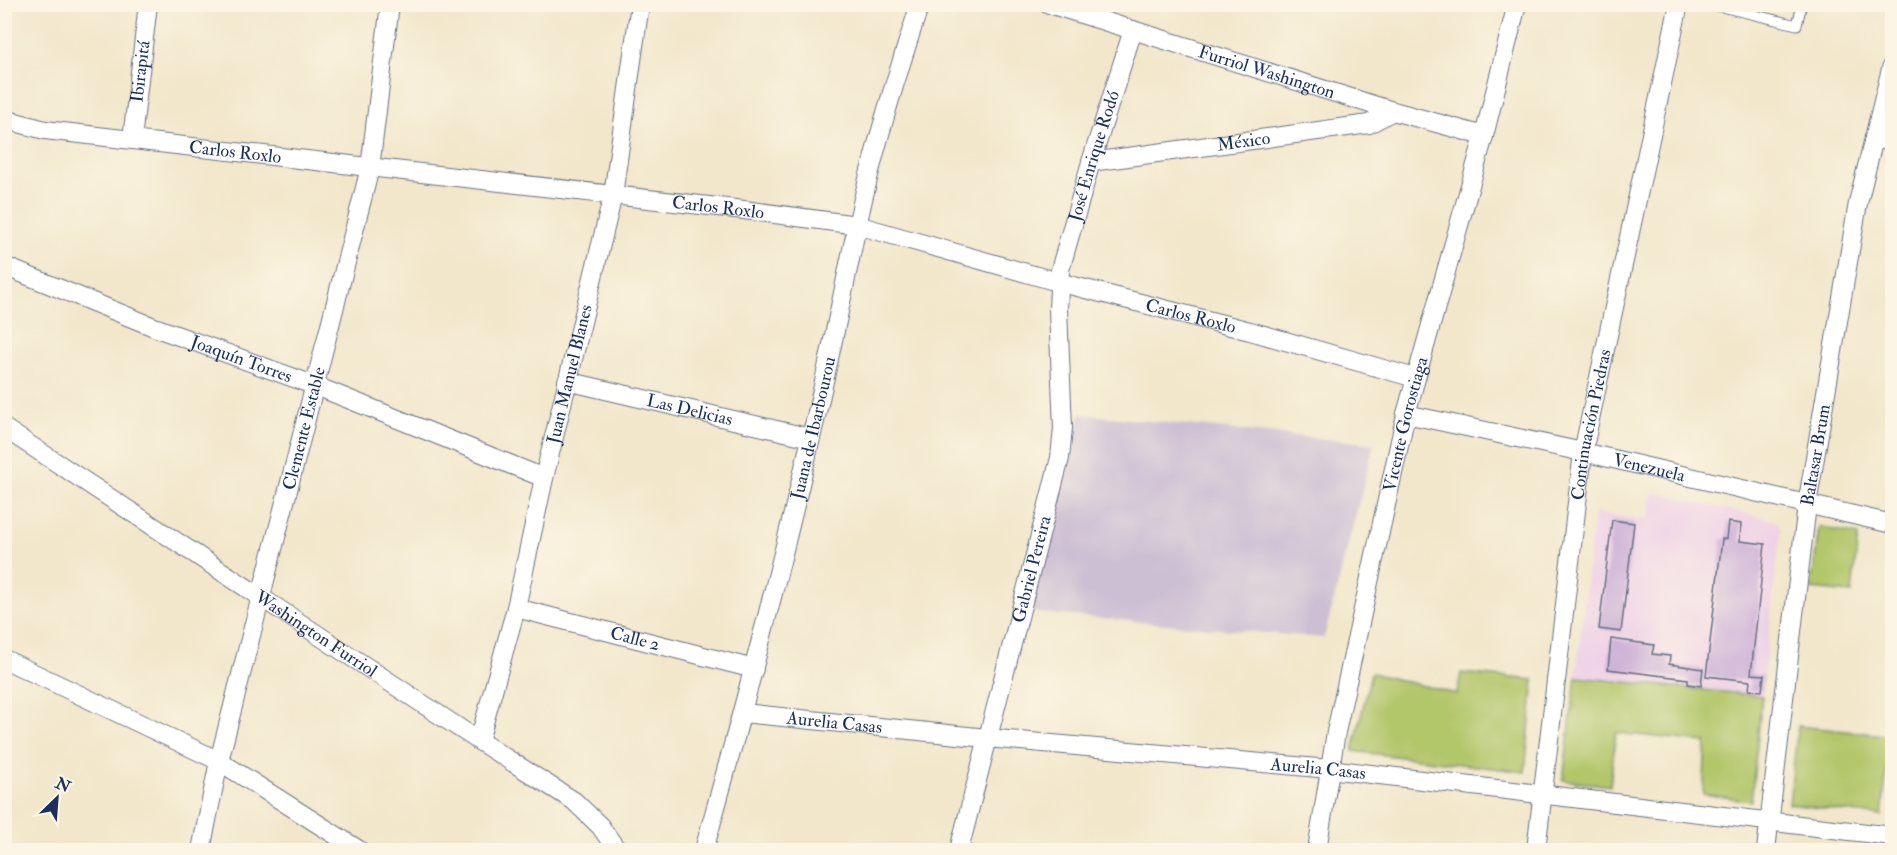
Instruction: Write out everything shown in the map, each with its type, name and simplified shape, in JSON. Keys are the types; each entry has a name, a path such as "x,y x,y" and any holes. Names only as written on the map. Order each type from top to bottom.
{"street":[{"name":"Ibirapitá","path":"132,139 148,4"},
{"name":"Clemente Estable","path":"201,850 219,761 370,168 390,4"},
{"name":"Juan Manuel Blanes","path":"479,741 516,608 544,478 613,195 640,4"},
{"name":"Juana de Ibarbourou","path":"704,850 743,713 811,438 834,342 857,225 887,105 920,4"},
{"name":"Furriol Washington","path":"1049,4 1393,111 1484,136"},
{"name":"Vicente Gorostiaga","path":"1317,850 1329,769 1406,414 1484,136 1517,4"},
{"name":"Continuación Piedras","path":"1536,850 1583,452 1679,4"},
{"name":"José Enrique Rodó","path":"1058,282 1091,162 1132,30"},
{"name":"Baltasar Brum","path":"1766,850 1807,505 1858,203 1893,65"},
{"name":"México","path":"1091,162 1369,124 1393,111"},
{"name":"Carlos Roxlo","path":"4,119 45,130 857,225 1058,282 1250,331 1415,378"},
{"path":"1874,138 1893,142"},
{"name":"Joaquín Torres","path":"4,266 154,327 316,386 544,478"},
{"name":"Gabriel Pereira","path":"959,850 1060,458 1063,428 1058,282"},
{"name":"Las Delicias","path":"567,381 811,438"},
{"name":"Venezuela","path":"1406,414 1583,452 1893,524"},
{"name":"Washington Furriol","path":"4,428 479,741 574,801 600,826 617,850"},
{"name":"Calle 2","path":"516,608 754,669"},
{"path":"4,659 219,761 359,850"},
{"name":"Aurelia Casas","path":"743,713 1329,769 1893,836"}],"lane":[{"path":"1709,4 1797,25 1802,4"}],"shaded area":[{"path":"1080,414 1374,444 1324,638 1029,612"},
{"path":"1652,492 1774,520 1781,528 1762,696 1576,677 1594,513 1649,519"}],"green space":[{"path":"1819,527 1858,535 1852,593 1811,589"},
{"path":"1371,673 1457,694 1461,673 1534,680 1525,772 1353,751"},
{"path":"1576,677 1762,696 1751,801 1703,794 1706,742 1616,733 1610,786 1563,780"},
{"path":"1798,726 1892,736 1892,767 1887,767 1882,816 1789,804"}],"building":[{"path":"1612,520 1634,523 1621,632 1599,629"},
{"path":"1728,522 1741,524 1740,541 1765,544 1751,674 1764,675 1762,691 1749,690 1750,681 1706,676 1722,539 1726,539"},
{"path":"1611,639 1654,645 1652,654 1670,656 1669,664 1703,669 1701,686 1688,684 1688,679 1608,669"}]}
